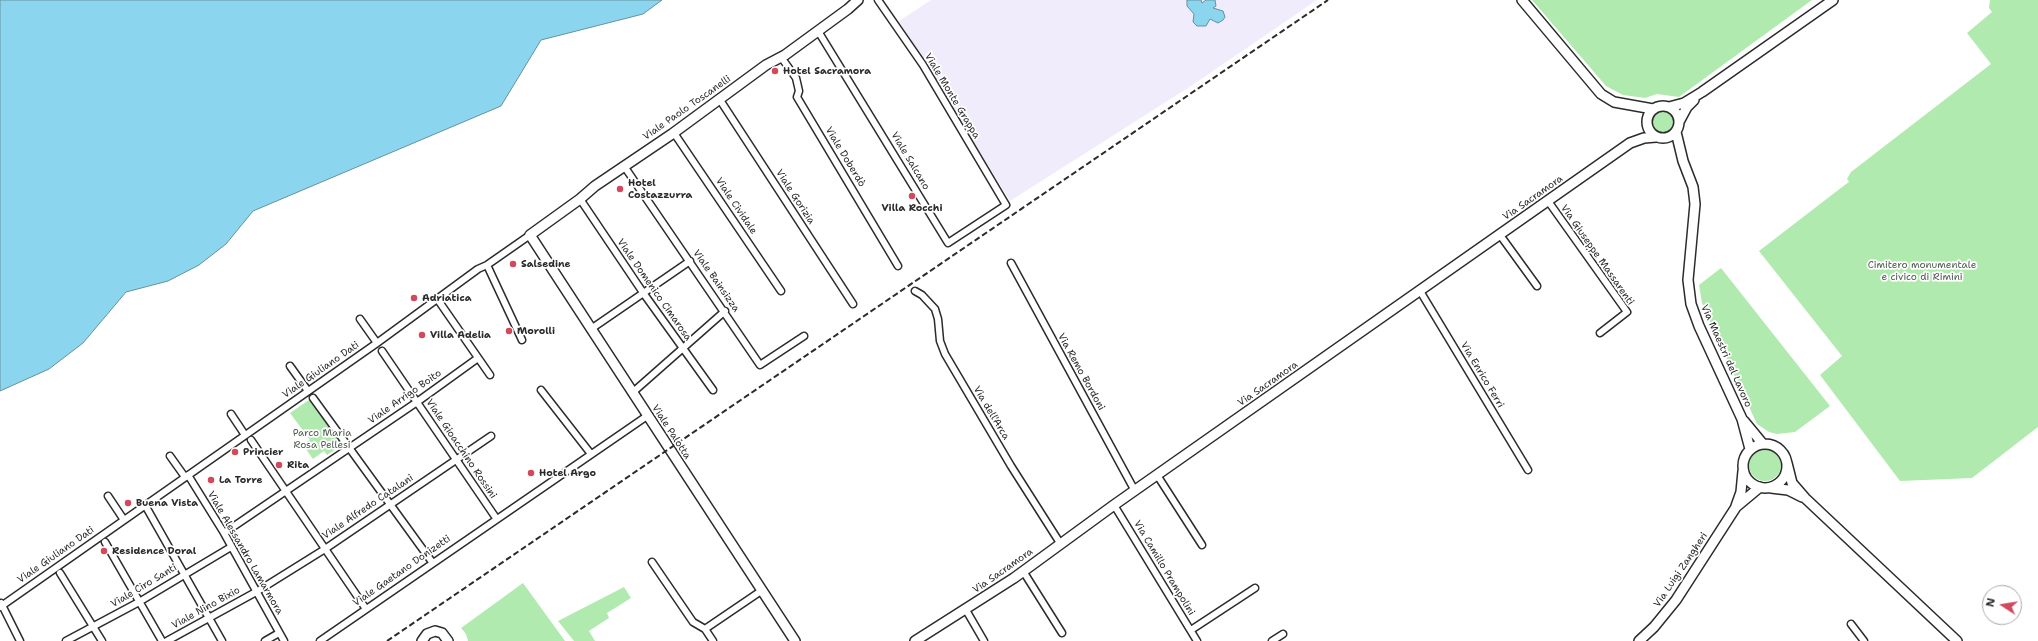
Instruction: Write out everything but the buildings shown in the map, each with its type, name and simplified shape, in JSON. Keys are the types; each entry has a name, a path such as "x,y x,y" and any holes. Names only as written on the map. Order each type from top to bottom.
{"street":[{"name":"Viale Paolo Toscanelli","path":"530,235 580,199 595,186 674,133 766,65 781,57 858,0"},
{"name":"Viale Monte Grappa","path":"878,0 911,47 1006,205"},
{"path":"1522,0 1601,94 1614,102 1653,109 1662,106 1670,107 1684,103 1833,0"},
{"name":"Viale Salcano","path":"818,30 948,243 1006,205"},
{"name":"Viale Doberdò","path":"781,57 796,78 798,91 797,97 898,266"},
{"path":"1653,109 1647,122 1648,130 1656,137 1667,138 1676,132 1687,106 1702,92"},
{"name":"Viale Gorizia","path":"720,100 853,304"},
{"path":"1630,106 1647,122"},
{"path":"1670,107 1676,112 1679,122"},
{"name":"Via Sacramora","path":"1630,143 1647,122"},
{"name":"Via Maestri del Lavoro","path":"1676,132 1683,161 1693,187 1695,204 1688,280 1691,304 1699,326 1742,419 1750,449"},
{"name":"Viale Cividale","path":"674,133 781,291"},
{"name":"Via Sacramora","path":"916,641 966,610 1023,571 1135,490 1630,143 1644,138 1656,137"},
{"name":"Via Maestri del Lavoro","path":"1667,138 1683,161"},
{"name":"Viale Bainsizza","path":"624,166 760,365 804,336"},
{"name":"Viale Domenico Cimarosa","path":"580,199 644,294 713,390"},
{"name":"Via Giuseppe Massarenti","path":"1548,201 1627,312 1600,333"},
{"name":"Viale Giuliano Dati","path":"1,605 377,343 438,300 478,269 487,265 530,235"},
{"name":"Viale Palotta","path":"530,235 795,641"},
{"path":"1500,235 1537,286"},
{"path":"590,329 644,294 690,261"},
{"name":"Via Remo Bordoni","path":"1010,263 1135,490"},
{"path":"487,265 522,340"},
{"name":"Via dell'Arca","path":"916,291 922,295 935,309 938,318 940,341 945,354 1011,466 1060,544"},
{"name":"Via Enrico Ferri","path":"1420,291 1528,470"},
{"path":"438,300 490,375"},
{"path":"632,393 725,312"},
{"path":"360,319 377,343"},
{"name":"Viale Gioacchino Rossini","path":"382,350 496,518"},
{"name":"Viale Arrigo Boito","path":"224,533 417,402 478,358"},
{"path":"290,366 308,391"},
{"path":"541,390 591,454"},
{"path":"313,398 432,562"},
{"path":"231,414 245,435"},
{"name":"Viale Gaetano Donizetti","path":"320,641 432,562 647,416"},
{"name":"Via Maestri del Lavoro","path":"1742,419 1762,444"},
{"name":"Viale Alfredo Catalani","path":"256,592 325,549 490,436"},
{"path":"251,440 366,609"},
{"path":"1805,498 1788,490 1764,487 1748,480 1743,468 1743,461 1750,449 1762,444 1776,446 1785,457 1792,483 1805,498 1956,641"},
{"name":"Viale Alessandro Lamarmora","path":"170,456 186,476 224,533 284,641"},
{"path":"1764,487 1781,481 1786,470 1787,463"},
{"name":"Via Luigi Zangheri","path":"1639,641 1676,600 1736,507 1741,492 1743,468"},
{"path":"1158,475 1202,545"},
{"name":"Via Luigi Zangheri","path":"1736,507 1764,487"},
{"path":"108,496 124,520"},
{"path":"145,505 222,641"},
{"name":"Via Camillo Prampolini","path":"1114,505 1197,641"},
{"path":"105,542 162,641"},
{"name":"Viale Ciro Santi","path":"66,641 139,602 183,574 231,547"},
{"path":"652,562 693,622 705,629 713,641"},
{"path":"1023,571 1062,633"},
{"path":"60,573 102,641"},
{"path":"1191,630 1255,588"},
{"path":"705,629 761,591"},
{"name":"Viale Nino Bixio","path":"167,641 256,592"},
{"path":"1,605 20,641"},
{"path":"966,610 984,641"},
{"path":"1851,624 1864,641"},
{"path":"415,641 439,632 446,636 448,641"},
{"path":"265,641 279,633"},
{"path":"1272,641 1283,634"}],"shaded area":[{"path":"931,0 1317,0 1191,86 1010,201 899,21"}],"green space":[{"path":"1532,0 1812,0 1679,97 1657,94 1645,98 1623,95 1606,86"},
{"name":"Cimitero monumentale e civico di Rimini","path":"1990,0 2038,0 2038,427 1972,478 1900,481 1820,375 1842,356 1759,251 1849,182 1847,179 1851,172 1991,64 1967,33 1992,12 1989,8"},
{"path":"1663,111 1671,114 1674,122 1671,130 1663,133 1655,130 1652,122 1655,114"},
{"path":"1721,268 1830,406 1795,432 1777,434 1769,432 1757,424 1711,325 1702,303 1699,285"},
{"name":"Parco Maria Rosa Pellesi","path":"309,400 342,445 327,455 324,451 313,459 303,445 310,440 290,413"},
{"path":"1762,449 1768,449 1778,456 1781,465 1780,471 1774,478 1768,481 1762,481 1752,474 1749,468 1749,462 1756,452"},
{"path":"523,583 565,641 468,641 466,634 461,628"},
{"path":"624,587 631,598 607,613 609,618 589,631 595,641 574,641 558,621"}],"water":[{"path":"0,0 662,0 643,14 541,40 501,106 253,211 226,244 199,265 168,281 126,292 83,343 49,369 0,391"},
{"path":"1187,0 1201,0 1202,3 1206,0 1215,0 1216,6 1213,8 1223,11 1225,17 1218,23 1210,19 1206,26 1197,26 1193,22 1194,14 1187,6"}],"railway":[{"path":"387,641 1328,0"}],"place":[{"name":"Hotel Sacramora","path":"775,71"},
{"name":"Hotel Costazzurra","path":"620,189"},
{"name":"Villa Rocchi","path":"912,196"},
{"name":"Salsedine","path":"513,264"},
{"name":"Adriatica","path":"414,298"},
{"name":"Morolli","path":"509,331"},
{"name":"Villa Adelia","path":"422,335"},
{"name":"Princier","path":"235,452"},
{"name":"Rita","path":"279,465"},
{"name":"Hotel Argo","path":"531,473"},
{"name":"La Torre","path":"211,480"},
{"name":"Buena Vista","path":"128,503"},
{"name":"Residence Doral","path":"104,551"}]}
